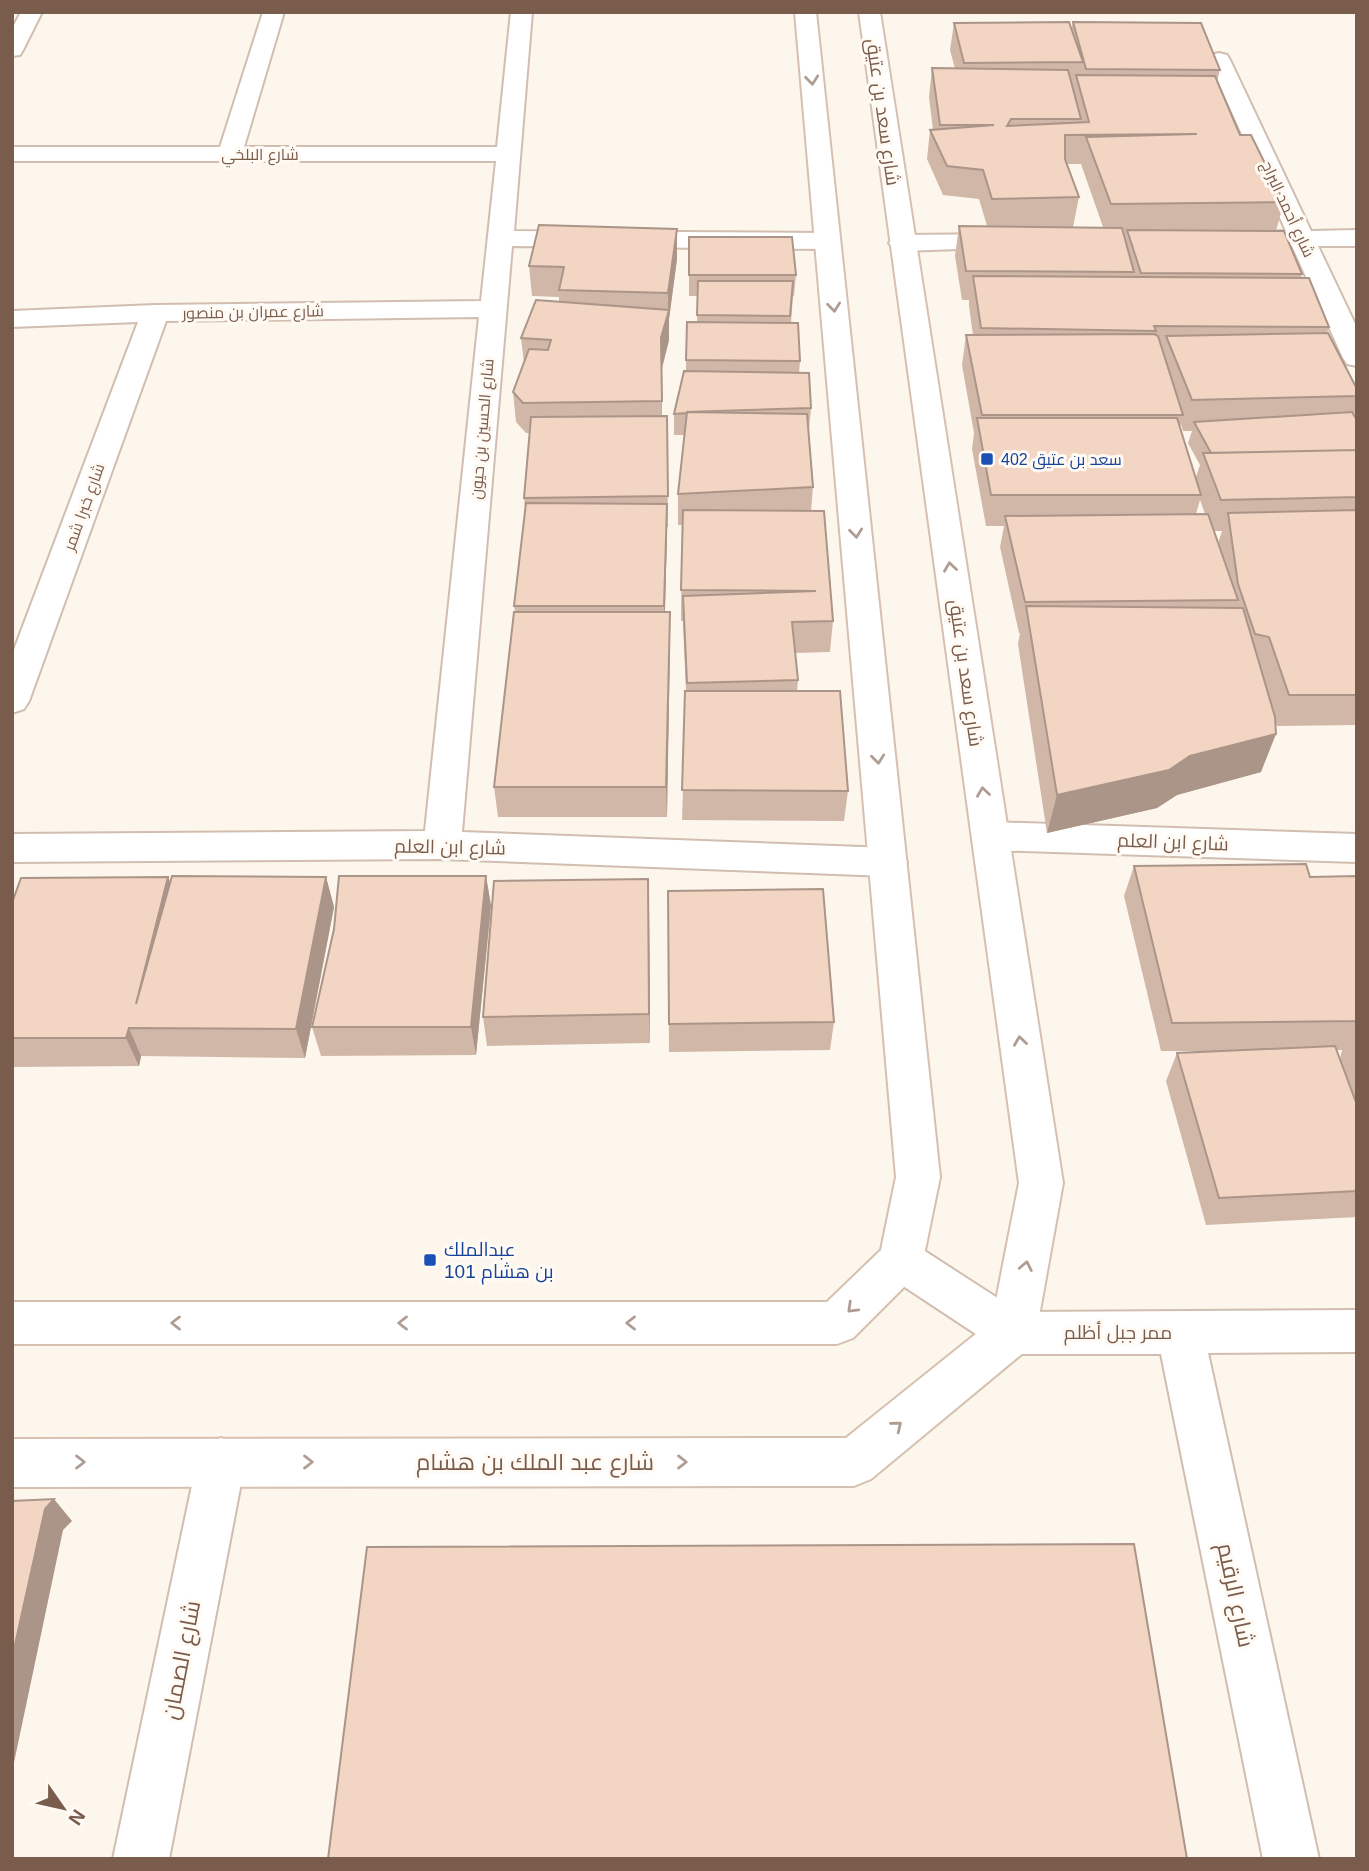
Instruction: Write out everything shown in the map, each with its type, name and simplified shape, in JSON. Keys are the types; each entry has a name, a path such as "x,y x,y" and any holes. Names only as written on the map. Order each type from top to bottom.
{"street":[{"path":"12,50 32,12"},
{"path":"230,154 274,12"},
{"name":"شارع الحسين بن حيون","path":"442,845 522,12"},
{"path":"12,1323 837,1323 901,1261 918,1177 805,12"},
{"name":"شارع سعد بن عتيق","path":"869,12 1041,1183 1013,1333"},
{"name":"شارع أحمد البراج","path":"1219,60 1357,358"},
{"name":"شارع البلخي","path":"12,154 508,154"},
{"path":"1205,239 1357,237"},
{"path":"500,238 827,241"},
{"path":"902,243 1026,242"},
{"name":"شارع عمران بن منصور","path":"12,319 155,313 494,309"},
{"name":"شارع خبرا شمر","path":"12,701 155,313"},
{"name":"شارع ابن العلم","path":"990,836 1357,848"},
{"name":"شارع ابن العلم","path":"12,848 442,845 888,862"},
{"path":"901,1261 1013,1333"},
{"name":"ممر جبل أظلم","path":"1013,1333 1357,1331"},
{"name":"شارع الرقيم","path":"1180,1332 1291,1859"},
{"name":"شارع عبد الملك بن هشام","path":"12,1462 853,1462 1013,1333"},
{"name":"شارع الصمان","path":"141,1859 221,1462"}],"building":[{"path":"1069,22 1083,62 964,63 954,23"},
{"path":"1073,22 1201,23 1220,70 1086,69"},
{"path":"932,68 1068,70 1081,119 1011,119 1007,126 1089,122 1076,75 1215,76 1240,135 1251,135 1284,202 1111,204 1086,137 1197,134 1065,135 1065,159 1079,197 992,199 983,170 947,166 930,130 994,125 940,125"},
{"path":"539,225 677,229 668,293 559,290 564,267 529,266"},
{"path":"959,226 1122,228 1134,272 966,271"},
{"path":"1127,230 1284,231 1302,274 1141,273"},
{"path":"689,237 792,237 796,275 689,275"},
{"path":"973,276 1309,278 1329,327 1154,326 1156,331 981,328"},
{"path":"698,281 793,281 790,316 697,315"},
{"path":"536,300 669,310 661,338 662,401 523,403 513,392 529,349 548,350 551,340 521,338"},
{"path":"687,322 798,323 800,361 686,360"},
{"path":"1328,333 1357,389 1357,396 1192,400 1166,336"},
{"path":"966,335 1158,336 1183,415 982,415"},
{"path":"684,371 809,373 811,408 674,414"},
{"path":"687,412 807,414 813,487 678,494"},
{"path":"1352,412 1357,420 1357,450 1211,453 1194,422"},
{"path":"667,416 668,496 524,498 531,417"},
{"path":"977,418 1177,418 1201,495 991,495"},
{"path":"1357,450 1357,497 1221,500 1203,453"},
{"path":"526,503 667,504 664,606 514,606"},
{"path":"683,510 824,511 833,621 792,622 798,680 687,683 683,596 816,591 681,590"},
{"path":"1357,510 1357,695 1289,695 1269,637 1255,634 1238,584 1228,513"},
{"path":"1208,514 1238,600 1025,602 1005,516"},
{"path":"1026,606 1243,608 1275,717 1276,734 1190,756 1169,770 1057,795"},
{"path":"514,612 670,612 666,787 494,787"},
{"path":"685,691 840,691 848,791 682,790"},
{"path":"1306,864 1310,877 1357,876 1357,1021 1172,1023 1134,866"},
{"path":"172,876 326,877 296,1029 129,1028 126,1038 12,1038 12,903 21,878 168,877 136,1004"},
{"path":"339,876 486,876 471,1027 312,1027 334,929"},
{"path":"648,879 649,1014 483,1017 494,881"},
{"path":"823,889 834,1022 669,1024 668,891"},
{"path":"1335,1046 1357,1105 1357,1191 1219,1198 1177,1053"},
{"path":"54,1499 45,1509 12,1658 12,1501"},
{"path":"1134,1544 1187,1859 328,1859 367,1547"}],"place":[{"name":"سعد بن عتيق 402","path":"987,459"},
{"name":"عبدالملك بن هشام 101","path":"430,1260"}]}
